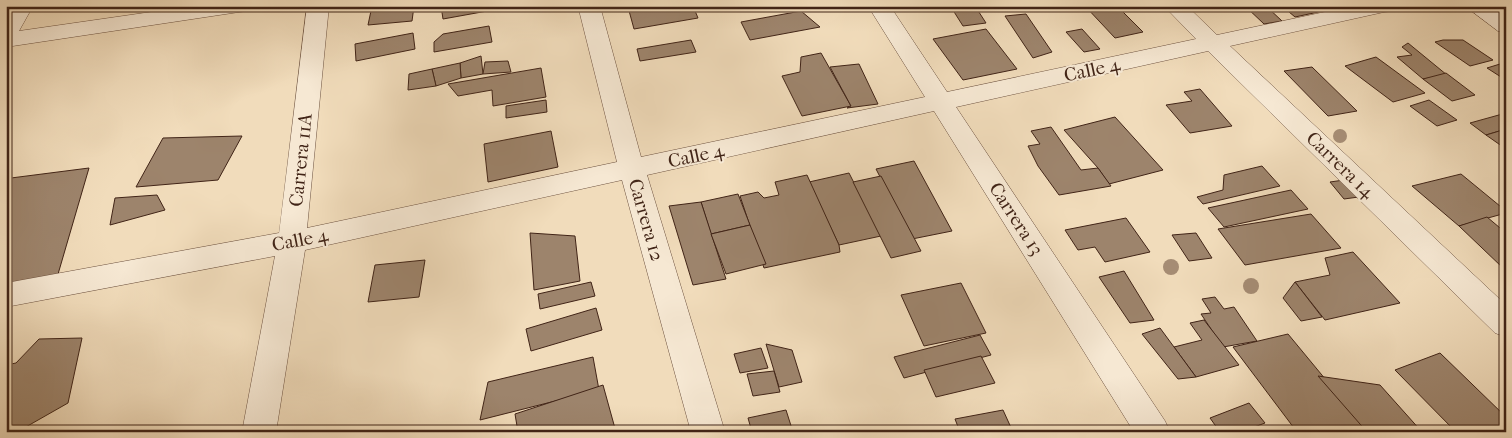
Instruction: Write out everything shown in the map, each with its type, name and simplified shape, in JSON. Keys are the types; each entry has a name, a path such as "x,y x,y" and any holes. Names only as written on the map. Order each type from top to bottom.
{"street":[{"path":"6,34 22,6"},
{"path":"6,40 239,6"},
{"name":"Carrera 11A","path":"259,432 292,242 318,6"},
{"name":"Carrera 12","path":"589,6 632,170 708,432"},
{"name":"Carrera 13","path":"879,6 1153,432"},
{"name":"Carrera 14","path":"1174,6 1506,324"},
{"name":"Calle 4","path":"6,295 292,242 1384,6"},
{"path":"1475,6 1506,26"}],"building":[{"path":"372,6 414,6 412,21 368,25"},
{"path":"441,6 515,6 443,19"},
{"path":"693,6 698,18 634,29 628,7"},
{"path":"975,6 986,23 963,26 951,7"},
{"path":"1085,6 1117,6 1143,32 1115,38"},
{"path":"1245,6 1266,6 1282,21 1264,24"},
{"path":"1282,6 1317,6 1323,11 1295,17"},
{"path":"801,11 820,27 750,40 741,22"},
{"path":"1026,14 1052,52 1033,58 1005,16"},
{"path":"489,26 492,42 434,52 434,42 443,34"},
{"path":"986,29 1017,69 963,80 933,39"},
{"path":"1082,29 1100,49 1084,52 1066,32"},
{"path":"413,33 415,49 356,61 355,44"},
{"path":"691,40 696,52 640,61 637,49"},
{"path":"1463,40 1493,60 1470,66 1435,42"},
{"path":"1408,43 1447,75 1423,79 1397,57 1412,55 1402,47"},
{"path":"821,53 851,106 802,116 782,76 800,72 801,57"},
{"path":"481,56 483,74 461,78 460,63"},
{"path":"1376,57 1425,93 1393,102 1345,66"},
{"path":"508,61 511,72 483,74 485,62"},
{"path":"460,63 461,78 436,86 432,69"},
{"path":"859,64 878,104 847,108 851,106 830,67"},
{"path":"1500,64 1506,68 1506,76 1501,77 1487,68"},
{"path":"1312,67 1357,111 1328,116 1284,71"},
{"path":"541,68 546,97 493,106 492,90 458,96 448,84"},
{"path":"432,69 436,86 408,90 409,74"},
{"path":"1446,73 1475,95 1452,101 1423,79"},
{"path":"1200,89 1232,126 1190,133 1166,105 1192,101 1184,92"},
{"path":"546,100 547,112 506,118 506,106"},
{"path":"1429,100 1457,120 1437,126 1410,106"},
{"path":"1506,113 1506,129 1486,135 1470,123"},
{"path":"1115,117 1163,170 1109,184 1098,168 1064,130"},
{"path":"1051,127 1081,170 1098,168 1111,186 1059,195 1038,166 1028,146 1040,144 1031,131"},
{"path":"1506,129 1506,149 1486,135"},
{"path":"551,131 558,167 488,182 484,144"},
{"path":"242,136 218,180 136,187 163,138"},
{"path":"914,161 952,231 912,239 876,169"},
{"path":"1262,166 1280,186 1203,204 1197,197 1223,190 1224,175"},
{"path":"89,168 56,281 6,282 6,188 11,178"},
{"path":"849,173 881,236 839,245 809,182"},
{"path":"1461,174 1506,211 1506,213 1459,226 1412,186"},
{"path":"807,175 839,245 840,252 764,268 740,196 758,192 764,198 779,195 775,182"},
{"path":"881,176 921,251 891,258 853,182"},
{"path":"1351,179 1366,196 1344,199 1330,182"},
{"path":"1291,190 1308,209 1224,227 1208,208"},
{"path":"738,194 750,225 711,234 701,202"},
{"path":"157,195 165,210 110,225 115,198"},
{"path":"701,202 726,279 693,285 669,206"},
{"path":"1311,214 1341,248 1245,265 1218,229"},
{"path":"1487,217 1506,233 1506,267 1503,268 1459,226"},
{"path":"1126,218 1150,252 1105,262 1095,247 1078,250 1065,230"},
{"path":"750,225 766,264 726,274 711,234"},
{"path":"530,233 575,236 580,281 534,290"},
{"path":"1196,233 1212,258 1189,261 1172,235"},
{"path":"1353,252 1400,303 1325,320 1295,282 1330,275 1325,258"},
{"path":"425,260 419,297 368,302 375,265"},
{"path":"1124,271 1154,320 1130,323 1099,277"},
{"path":"591,282 595,296 540,309 538,294"},
{"path":"1295,282 1322,317 1301,321 1283,298"},
{"path":"961,283 986,333 924,346 901,295"},
{"path":"1215,297 1224,309 1234,307 1257,341 1223,347 1201,314 1211,313 1202,299"},
{"path":"596,308 602,330 531,351 526,329"},
{"path":"1204,320 1239,365 1196,377 1174,347 1202,340 1190,323"},
{"path":"1160,328 1196,377 1178,379 1142,334"},
{"path":"1288,334 1369,432 1297,432 1233,347"},
{"path":"980,335 991,355 904,378 894,357"},
{"path":"82,338 68,403 17,432 6,432 6,365 16,363 39,339"},
{"path":"766,344 792,350 802,382 779,387"},
{"path":"761,348 768,368 740,373 734,354"},
{"path":"1440,353 1506,417 1506,432 1456,432 1395,370"},
{"path":"981,356 995,383 936,397 924,370"},
{"path":"593,357 599,390 480,420 488,382"},
{"path":"774,371 780,392 753,396 747,374"},
{"path":"1318,376 1380,385 1422,432 1367,432"},
{"path":"603,385 616,432 518,432 515,414"},
{"path":"1249,403 1265,423 1241,432 1220,432 1210,418"},
{"path":"786,410 793,432 752,432 748,418"},
{"path":"1003,410 1013,432 960,432 955,419"}]}
